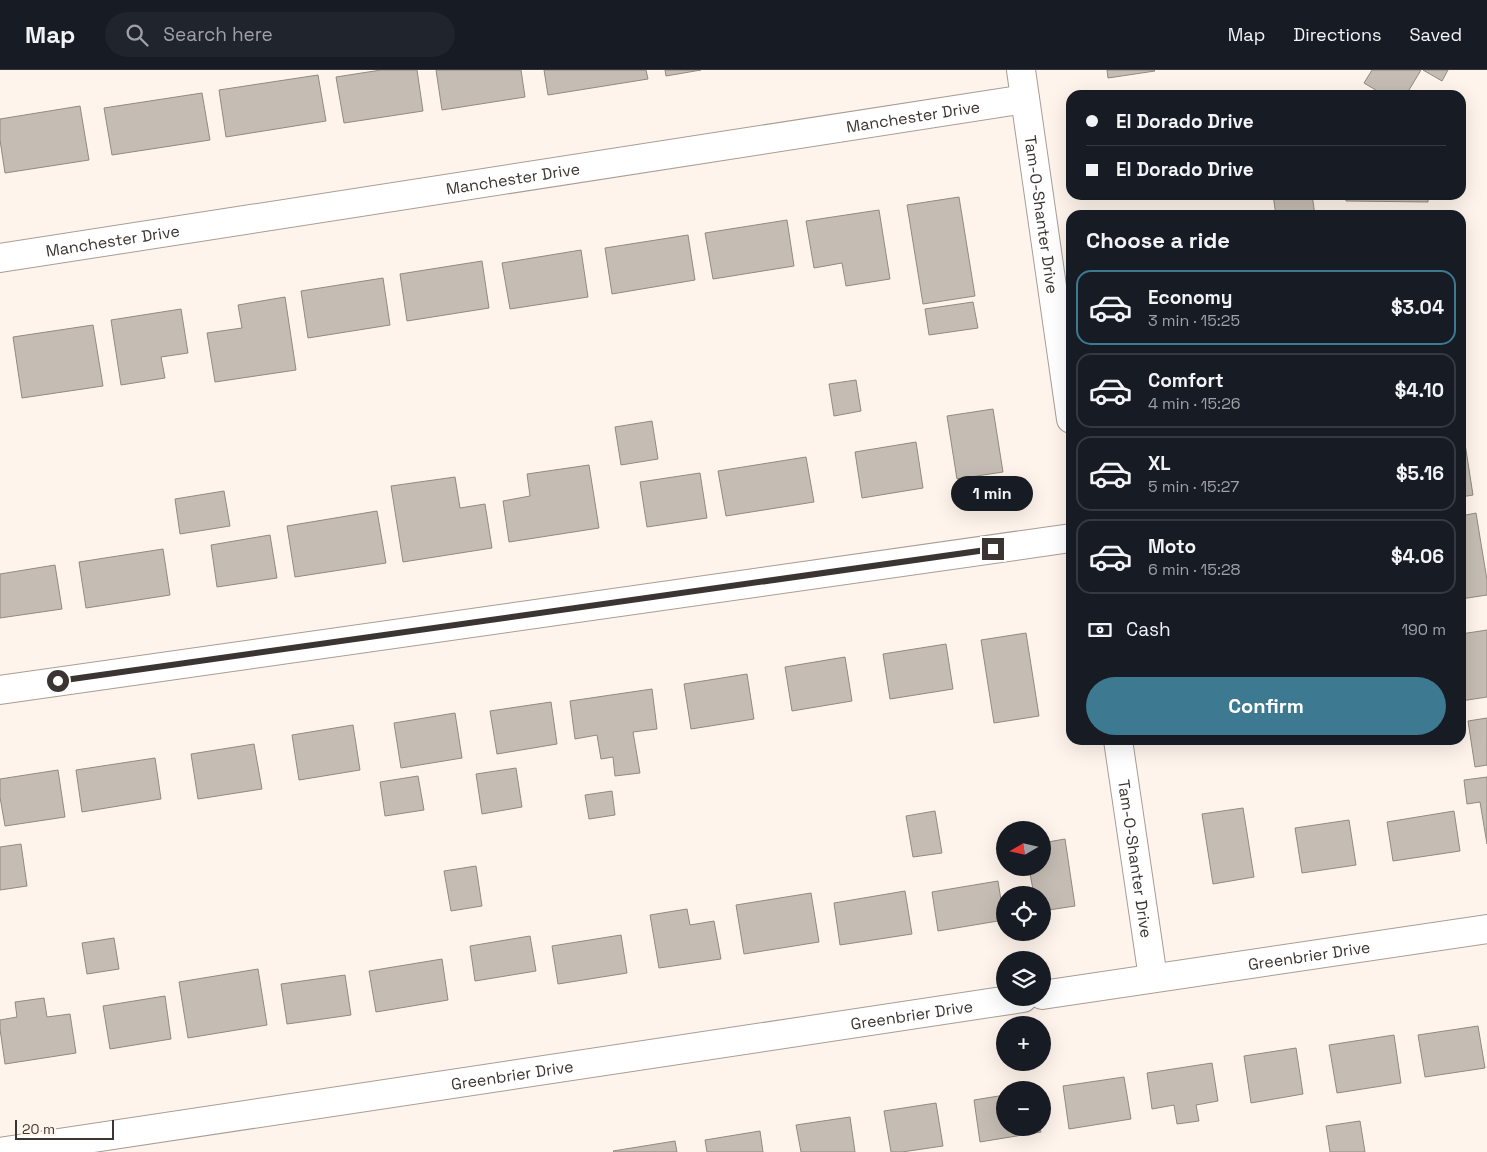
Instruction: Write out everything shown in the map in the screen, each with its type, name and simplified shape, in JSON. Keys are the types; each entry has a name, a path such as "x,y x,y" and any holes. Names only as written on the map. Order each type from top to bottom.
{"street":[{"name":"Tam-O-Shanter Drive","path":"1021,70 1066,385"},
{"name":"Manchester Drive","path":"0,258 1025,99"},
{"path":"0,690 1066,539"},
{"name":"Tam-O-Shanter Drive","path":"1119,745 1153,978"},
{"name":"Greenbrier Drive","path":"1051,994 1487,929"},
{"name":"Greenbrier Drive","path":"0,1152 996,1002"}],"building":[{"path":"381,70 417,70 423,111 344,123 336,77"},
{"path":"436,70 521,70 525,97 442,110"},
{"path":"544,70 646,70 648,79 548,95"},
{"path":"665,70 701,70 666,76"},
{"path":"1107,70 1154,70 1155,71 1108,78"},
{"path":"1372,70 1421,70 1409,90 1376,90 1364,83"},
{"path":"1423,70 1448,70 1442,81"},
{"path":"318,75 326,121 226,137 219,90"},
{"path":"202,93 210,140 112,155 104,108"},
{"path":"80,106 89,160 5,173 0,140 0,119"},
{"path":"959,197 975,296 923,304 907,205"},
{"path":"1274,200 1313,200 1314,210 1275,210"},
{"path":"1428,200 1428,202 1346,201"},
{"path":"879,210 890,279 846,286 842,263 814,268 806,221"},
{"path":"787,220 794,266 713,279 705,233"},
{"path":"688,235 695,280 612,294 605,248"},
{"path":"581,250 588,297 510,309 502,263"},
{"path":"482,261 489,308 407,321 400,274"},
{"path":"383,278 390,325 308,338 301,291"},
{"path":"285,297 296,370 215,382 207,333 242,328 238,305"},
{"path":"973,302 978,328 929,335 925,309"},
{"path":"181,309 188,353 161,357 165,378 121,385 111,320"},
{"path":"93,325 103,386 22,398 13,337"},
{"path":"856,380 861,411 834,416 829,384"},
{"path":"993,409 1003,472 957,479 947,416"},
{"path":"652,421 658,459 621,465 615,427"},
{"path":"916,442 923,488 862,498 855,452"},
{"path":"1466,450 1473,495 1466,496"},
{"path":"806,457 814,502 726,516 718,471"},
{"path":"589,465 599,528 509,542 503,501 530,496 527,474"},
{"path":"700,473 707,518 647,527 640,482"},
{"path":"455,477 460,508 485,504 492,548 403,562 391,486"},
{"path":"224,491 230,526 180,534 175,499"},
{"path":"377,511 386,563 295,577 287,526"},
{"path":"1476,513 1487,580 1487,595 1466,598 1466,515"},
{"path":"270,535 277,578 217,587 211,545"},
{"path":"163,549 170,595 86,608 79,562"},
{"path":"55,565 62,609 0,618 0,574"},
{"path":"1487,630 1487,697 1466,700 1466,633"},
{"path":"1026,633 1039,716 994,723 981,640"},
{"path":"946,644 953,689 890,699 883,654"},
{"path":"845,657 852,701 792,711 785,667"},
{"path":"747,674 754,719 691,729 684,684"},
{"path":"652,689 657,729 633,732 640,773 615,776 613,757 601,759 597,735 575,739 570,701"},
{"path":"551,702 557,744 497,754 490,711"},
{"path":"455,713 462,758 401,768 394,723"},
{"path":"1487,718 1487,765 1475,767 1468,721"},
{"path":"353,725 360,770 299,780 292,735"},
{"path":"254,744 262,789 198,799 191,754"},
{"path":"155,758 161,799 82,812 76,770"},
{"path":"516,768 522,807 482,814 476,774"},
{"path":"58,770 65,817 5,826 0,797 0,779"},
{"path":"418,776 424,810 385,816 380,782"},
{"path":"1487,777 1487,844 1480,802 1467,804 1464,780"},
{"path":"612,791 615,815 589,819 585,795"},
{"path":"1243,808 1254,877 1213,884 1202,814"},
{"path":"935,811 942,853 913,857 906,816"},
{"path":"1454,811 1460,851 1393,861 1387,822"},
{"path":"1349,820 1356,865 1302,873 1295,828"},
{"path":"1065,839 1075,906 1051,910 1051,886 1032,886 1030,876 1051,876 1051,841"},
{"path":"21,844 27,886 0,890 0,847"},
{"path":"476,866 482,906 451,911 444,871"},
{"path":"998,881 999,886 996,886 996,921 938,931 932,892"},
{"path":"905,891 912,934 840,945 834,903"},
{"path":"811,893 819,942 744,954 736,905"},
{"path":"687,909 690,925 714,921 721,959 659,968 650,915"},
{"path":"621,935 627,973 558,984 552,946"},
{"path":"530,936 536,971 475,981 470,946"},
{"path":"114,938 119,969 87,974 82,943"},
{"path":"442,959 448,1000 376,1012 369,971"},
{"path":"258,969 267,1025 188,1038 179,982"},
{"path":"345,975 351,1015 287,1024 281,984"},
{"path":"165,996 171,1039 110,1049 103,1006"},
{"path":"44,998 47,1017 70,1014 76,1053 5,1064 0,1020 17,1017 15,1002"},
{"path":"1478,1026 1485,1068 1425,1077 1418,1035"},
{"path":"1394,1035 1401,1083 1337,1093 1329,1045"},
{"path":"1296,1048 1303,1094 1251,1103 1244,1056"},
{"path":"1212,1063 1218,1101 1196,1105 1199,1121 1177,1124 1174,1105 1152,1109 1147,1073"},
{"path":"1124,1077 1131,1119 1069,1129 1063,1086"},
{"path":"996,1096 996,1136 1017,1136 980,1142 974,1100"},
{"path":"936,1103 943,1146 891,1152 884,1111"},
{"path":"850,1117 855,1152 801,1152 796,1125"},
{"path":"1360,1121 1365,1152 1330,1152 1326,1126"},
{"path":"760,1131 763,1152 707,1152 705,1140"},
{"path":"675,1141 677,1152 613,1151"}],"route":[{"path":"58,681 993,549"}]}
